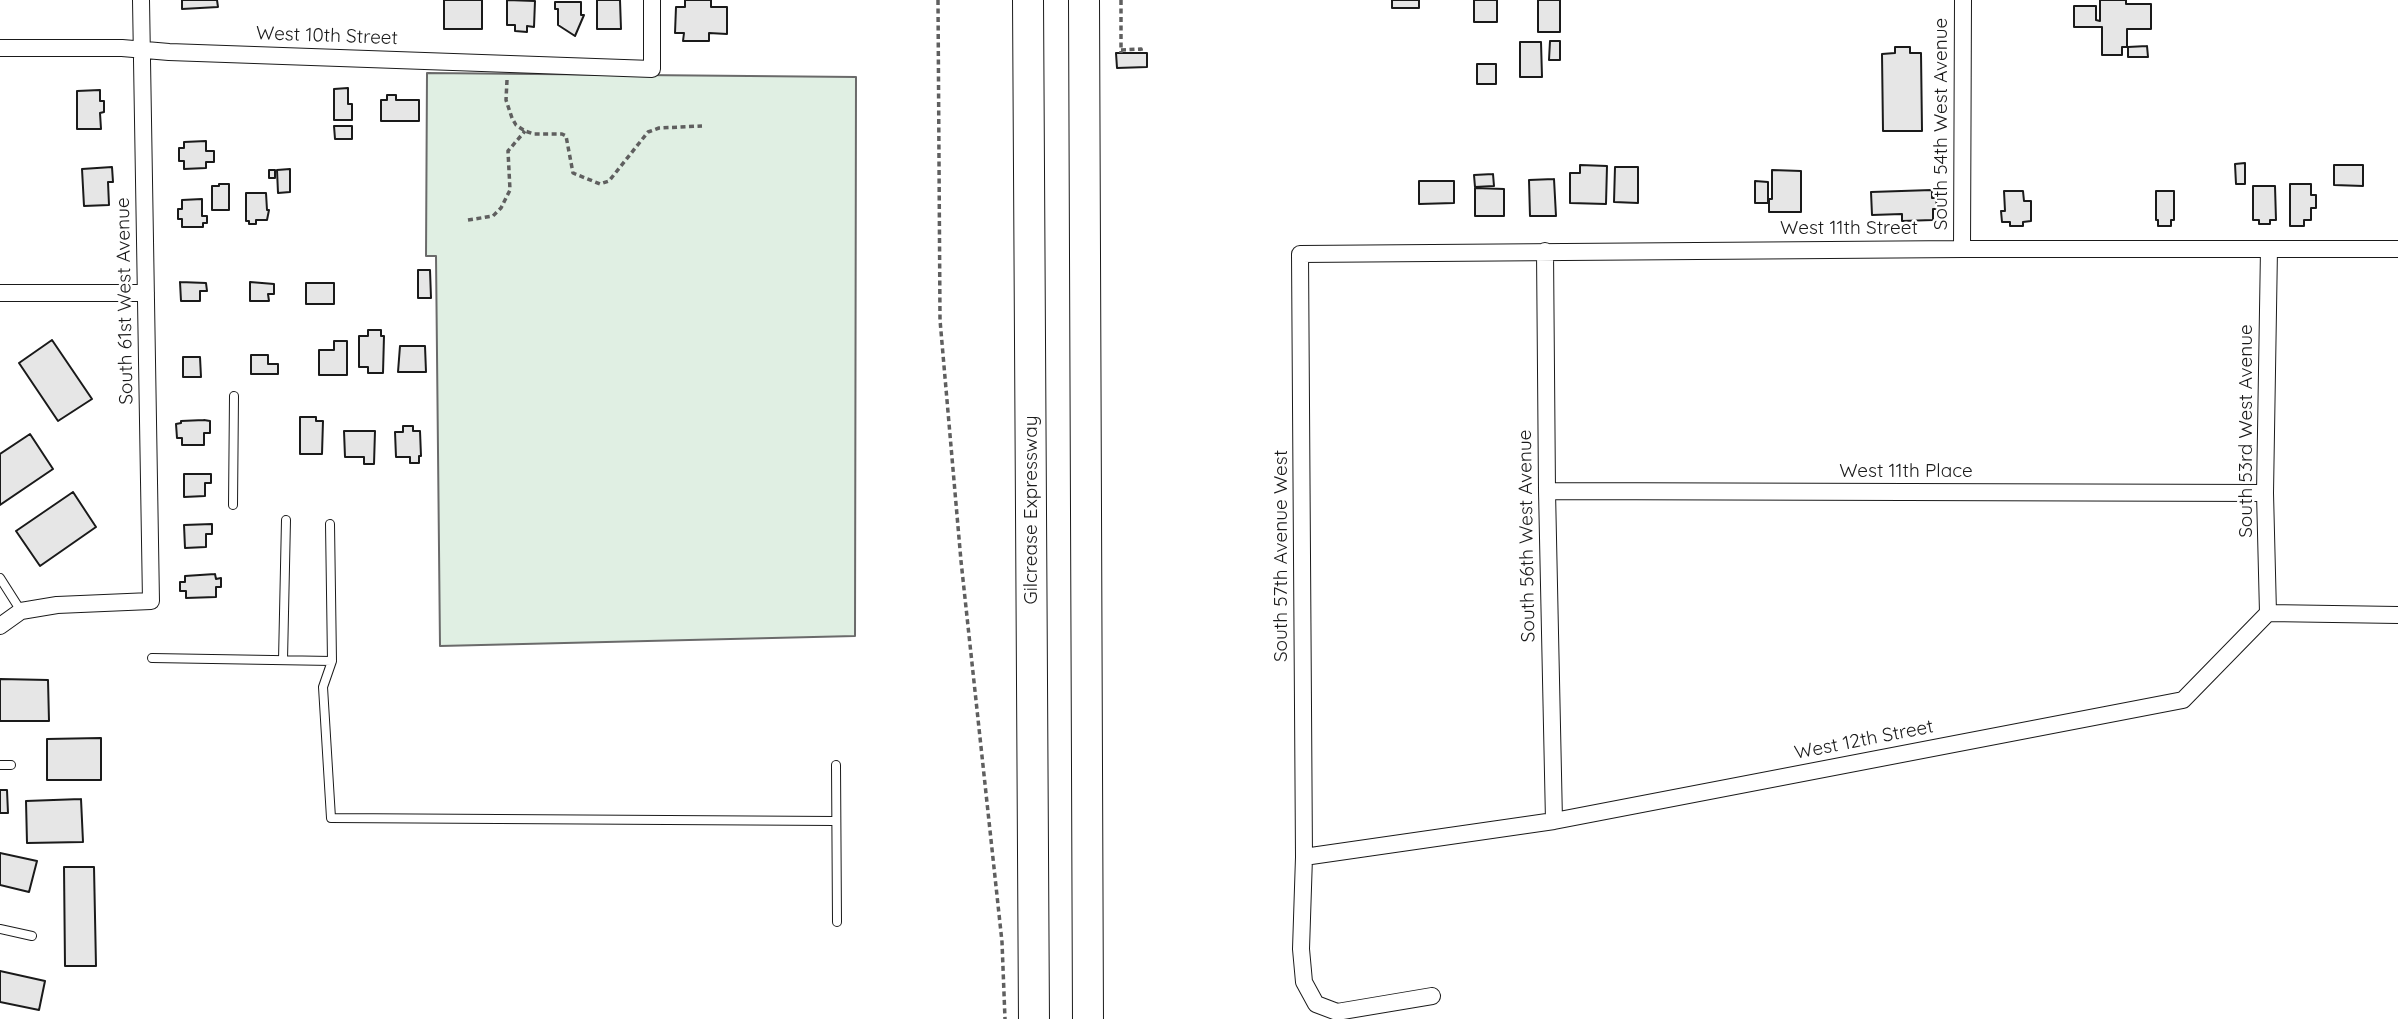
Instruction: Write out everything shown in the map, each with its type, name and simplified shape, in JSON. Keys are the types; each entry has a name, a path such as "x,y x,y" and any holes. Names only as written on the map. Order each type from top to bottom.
{"highway":[{"name":"Gilcrease Expressway","path":"1028,0 1034,1019"},
{"path":"1084,0 1088,1019"}],"street":[{"name":"South 61st West Avenue","path":"21,611 57,605 151,601 141,0"},
{"name":"West 10th Street","path":"0,48 142,50 652,69 652,0"},
{"name":"South 54th West Avenue","path":"1962,249 1963,0"},
{"name":"South 53rd West Avenue","path":"2268,613 2265,493 2269,249"},
{"name":"West 11th Street","path":"1300,254 2398,249"},
{"name":"South 56th West Avenue","path":"1545,251 1554,821"},
{"name":"South 57th Avenue West","path":"1300,254 1304,982 1316,1004 1337,1012 1432,996"},
{"path":"0,293 146,293"},
{"name":"West 11th Place","path":"1547,491 2265,493"},
{"path":"0,626 21,611"},
{"path":"2268,613 2398,615"},
{"name":"West 12th Street","path":"1304,857 1554,821 2183,700 2268,613"}],"lane":[{"path":"233,505 234,396"},
{"path":"283,660 286,520"},
{"path":"330,524 332,661 323,687 331,818 835,821"},
{"path":"0,578 21,611"},
{"path":"152,657 332,661"},
{"path":"0,765 11,765"},
{"path":"836,765 836,922"},
{"path":"0,929 32,936"}],"path":[{"path":"938,0 940,320 961,561 1002,942 1004,1019"},
{"path":"1121,0 1121,52 1142,49 1142,53"},
{"path":"508,64 506,100 516,125 534,134 566,136 573,173 600,184 608,181 648,132 659,128 702,126"},
{"path":"468,220 493,216 501,208 509,190 508,151 525,131"}],"green space":[{"path":"427,73 856,77 855,636 440,646 436,256 426,256"}],"building":[{"path":"182,0 217,0 218,7 182,9"},
{"path":"444,0 482,0 482,29 444,29"},
{"path":"507,0 535,1 534,27 527,26 527,32 515,31 515,25 507,25"},
{"path":"597,0 620,0 621,29 597,29"},
{"path":"685,0 711,0 711,7 727,7 727,34 709,33 709,41 683,41 684,33 675,33 676,7 685,7"},
{"path":"1392,0 1419,0 1419,8 1392,8"},
{"path":"1474,0 1497,0 1497,22 1474,22"},
{"path":"1538,0 1560,0 1560,32 1538,32"},
{"path":"2100,0 2151,4 2151,29 2127,29 2127,47 2122,47 2122,55 2102,55 2102,27 2074,27 2074,6 2096,6 2096,20 2100,21"},
{"path":"555,2 581,2 581,15 584,15 575,36 558,25"},
{"path":"1550,41 1560,41 1560,60 1549,60"},
{"path":"1520,42 1541,42 1542,77 1520,77"},
{"path":"2147,46 2148,57 2128,57 2128,47"},
{"path":"1895,47 1910,47 1910,53 1921,53 1922,131 1883,131 1882,54 1895,53"},
{"path":"1116,53 1147,53 1147,67 1117,68"},
{"path":"1477,64 1496,64 1496,84 1477,84"},
{"path":"348,88 352,120 334,120 334,89"},
{"path":"100,90 100,101 104,101 104,112 100,113 101,129 77,129 77,91"},
{"path":"387,95 396,95 396,100 419,100 419,121 381,121 381,100 387,100"},
{"path":"334,126 352,126 352,139 335,139"},
{"path":"206,141 206,151 214,151 214,162 206,162 206,168 184,169 184,161 179,161 179,148 184,148 184,142"},
{"path":"2245,163 2245,184 2236,184 2235,164"},
{"path":"1580,165 1607,166 1606,204 1570,203 1570,173 1580,173"},
{"path":"2334,165 2363,165 2363,186 2334,185"},
{"path":"112,167 113,182 108,182 109,205 84,206 82,169"},
{"path":"1615,167 1638,167 1638,203 1614,202"},
{"path":"290,169 290,192 278,193 277,170"},
{"path":"269,170 275,170 275,178 269,178"},
{"path":"1772,170 1801,171 1801,212 1769,212"},
{"path":"1493,174 1494,186 1475,187 1474,175"},
{"path":"1554,179 1556,216 1530,216 1529,180"},
{"path":"1419,181 1454,181 1454,203 1419,204"},
{"path":"1755,181 1768,182 1768,203 1755,203"},
{"path":"229,184 229,210 212,210 212,186"},
{"path":"2290,184 2311,184 2311,195 2316,195 2316,208 2311,208 2311,220 2304,220 2304,226 2290,226"},
{"path":"2253,186 2275,186 2276,220 2270,220 2270,224 2259,224 2259,220 2253,220"},
{"path":"1475,188 1504,189 1504,216 1475,216"},
{"path":"1932,190 1937,209 1933,209 1933,220 1902,221 1902,214 1872,215 1871,192"},
{"path":"2004,191 2023,191 2024,201 2031,201 2031,221 2023,222 2023,226 2010,226 2010,222 2002,222 2001,211 2005,211"},
{"path":"2156,191 2174,191 2174,220 2171,220 2171,226 2158,226"},
{"path":"246,193 266,193 269,210 267,220 256,220 256,224 246,221"},
{"path":"202,199 202,216 207,216 207,223 203,223 203,227 182,227 182,219 178,219 178,209 182,209 182,200"},
{"path":"418,270 430,270 431,298 418,298"},
{"path":"180,282 206,283 207,291 200,291 200,301 181,301"},
{"path":"250,282 274,284 274,294 268,294 269,301 250,301"},
{"path":"306,283 334,283 334,304 306,304"},
{"path":"368,330 381,330 381,336 384,336 383,373 368,373 368,367 359,367 359,336 368,336"},
{"path":"52,340 92,399 58,421 19,363"},
{"path":"334,341 347,341 347,375 319,375 319,350 334,350"},
{"path":"400,346 425,346 426,372 398,372"},
{"path":"251,355 268,355 268,364 278,364 278,374 251,374"},
{"path":"183,357 200,357 201,377 183,377"},
{"path":"300,417 316,417 316,421 323,421 322,454 300,454"},
{"path":"181,421 210,421 210,433 204,433 204,445 182,445 182,438 177,438 176,424"},
{"path":"403,426 413,426 413,431 420,431 419,463 410,463 410,457 396,457 395,432 403,432"},
{"path":"344,431 375,431 374,464 364,464 364,457 345,457"},
{"path":"30,434 53,469 0,505 0,454"},
{"path":"184,474 211,474 211,483 205,483 205,496 184,497"},
{"path":"73,492 96,527 40,566 16,531"},
{"path":"212,524 212,534 206,534 206,547 185,548 184,525"},
{"path":"215,574 216,579 221,578 221,587 216,587 216,597 186,598 186,591 180,591 180,582 185,582 185,576"},
{"path":"0,679 48,680 49,721 0,721"},
{"path":"101,738 101,780 47,780 47,739"},
{"path":"0,790 7,790 8,813 0,813"},
{"path":"81,799 83,842 27,843 26,801"},
{"path":"0,853 37,861 29,892 0,885"},
{"path":"64,867 94,867 96,966 65,966"},
{"path":"0,971 45,981 39,1010 0,1002"}]}
